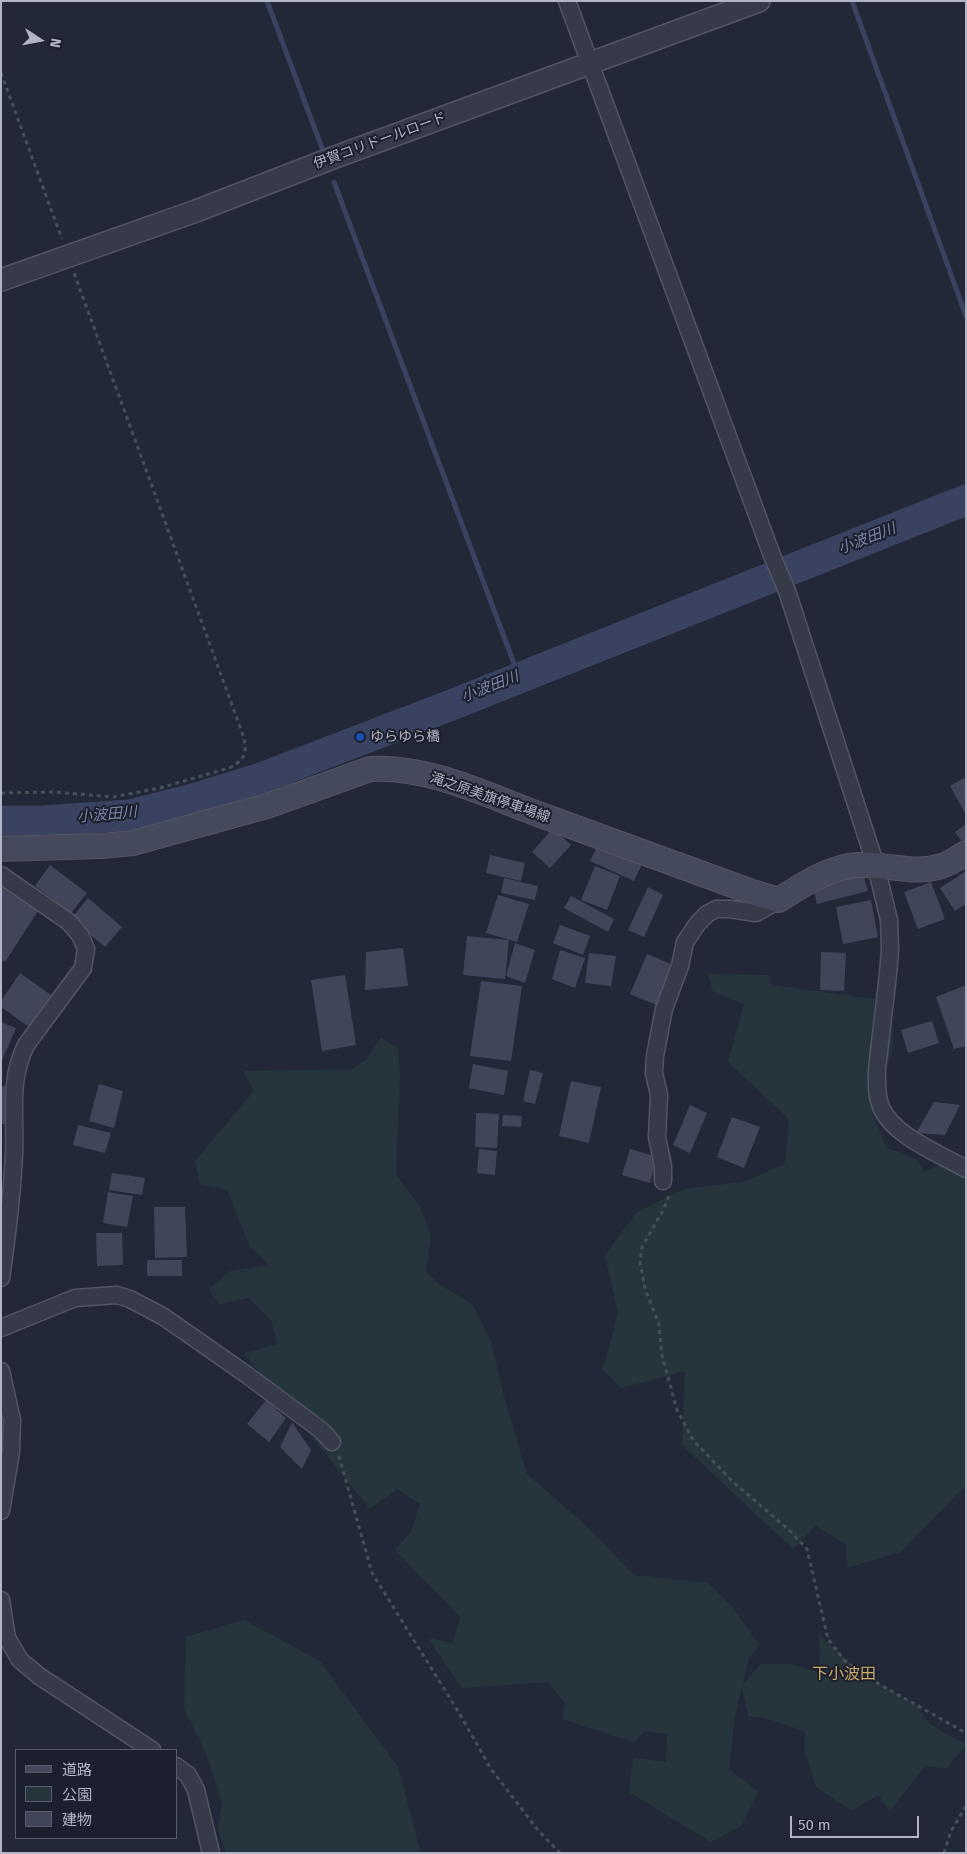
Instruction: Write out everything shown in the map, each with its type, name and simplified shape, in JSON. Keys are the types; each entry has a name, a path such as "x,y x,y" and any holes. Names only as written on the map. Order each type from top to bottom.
{"main road":[{"name":"滝之原美旗停車場線","path":"1,849 101,846 133,843 267,806 370,769 387,768 429,775 476,790 752,892 779,900"},
{"path":"779,900 804,883 828,872 850,866 924,870 940,867 966,853"}],"street":[{"path":"567,1 787,592 876,866 889,920 890,949 876,1088 882,1108 891,1123 913,1139 966,1169"},
{"name":"伊賀コリドールロード","path":"1,280 196,211 759,1"},
{"path":"1,875 69,922 80,935 86,948 83,968 26,1045 19,1059 13,1096 14,1153 10,1214 1,1278"},
{"path":"663,1182 663,1166 657,1137 659,1095 654,1073 664,1009 680,966 685,942 702,919 716,909 756,913 779,900"},
{"path":"1,1328 75,1298 117,1295 130,1299 164,1318 248,1375 322,1430 332,1442"},
{"path":"1,1371 12,1420 12,1452 1,1511"},
{"path":"1,1600 7,1638 20,1660 39,1676 150,1749"},
{"path":"178,1767 188,1774 196,1790 211,1853"}],"path":[{"path":"1,73 242,732 246,750 244,758 238,764 229,768 160,788 113,797 54,792 1,793"},
{"path":"663,1182 667,1190 668,1199 642,1247 640,1262 645,1289 659,1324 662,1356 676,1410 693,1440 732,1481 790,1531 807,1549 828,1640 845,1661 872,1680 966,1733"},
{"path":"332,1442 339,1456 372,1573 492,1769 538,1830 560,1853"},
{"path":"944,1853 951,1830 966,1806"}],"green space":[{"path":"708,974 768,975 771,985 876,999 892,1016 893,1047 872,1114 887,1148 916,1159 924,1171 940,1165 966,1178 966,1489 963,1488 901,1552 847,1568 846,1544 816,1526 793,1549 682,1445 685,1371 621,1388 603,1370 618,1313 605,1255 636,1213 684,1189 743,1182 785,1164 789,1119 728,1062 744,1004 713,992"},
{"path":"381,1037 398,1049 400,1076 396,1174 420,1207 431,1236 426,1272 439,1284 472,1304 491,1341 503,1393 527,1474 582,1522 634,1575 708,1583 732,1607 759,1644 748,1660 743,1684 761,1664 791,1664 819,1672 820,1652 818,1634 863,1674 916,1705 930,1724 966,1745 947,1768 925,1766 890,1811 878,1795 852,1811 816,1787 805,1752 805,1731 763,1718 748,1716 742,1686 735,1716 729,1769 758,1792 741,1826 711,1842 629,1792 633,1758 666,1762 667,1734 645,1731 634,1742 562,1719 565,1703 548,1682 462,1688 428,1638 453,1643 460,1617 395,1550 412,1530 420,1504 397,1489 370,1509 244,1353 277,1344 272,1322 249,1298 219,1304 209,1289 230,1271 269,1265 250,1247 227,1189 200,1185 195,1161 254,1091 243,1071 352,1069 367,1059"},
{"path":"244,1620 320,1661 398,1767 421,1853 226,1853 218,1829 222,1803 207,1755 184,1709 186,1637"}],"building":[{"path":"966,777 966,815 950,786"},
{"path":"966,824 966,843 964,844 955,832"},
{"path":"553,828 571,845 550,868 532,852"},
{"path":"599,842 643,862 634,881 590,861"},
{"path":"490,855 525,863 521,881 486,873"},
{"path":"50,865 87,893 71,913 35,886"},
{"path":"595,866 620,876 607,910 581,900"},
{"path":"966,871 966,904 955,911 940,888"},
{"path":"863,874 868,891 817,904 813,887"},
{"path":"504,878 538,886 535,900 501,893"},
{"path":"1,882 40,908 5,962 1,960"},
{"path":"931,882 945,919 918,929 904,892"},
{"path":"648,887 663,895 644,937 628,930"},
{"path":"498,895 529,904 517,942 486,933"},
{"path":"571,896 614,919 608,932 564,908"},
{"path":"88,898 122,927 105,947 71,919"},
{"path":"871,900 878,937 843,944 836,907"},
{"path":"560,925 590,936 583,955 553,943"},
{"path":"467,936 509,940 505,979 463,975"},
{"path":"515,943 535,950 525,983 506,976"},
{"path":"403,948 408,986 365,990 366,952"},
{"path":"560,950 585,958 575,988 552,979"},
{"path":"821,952 846,953 844,991 820,990"},
{"path":"589,953 616,956 611,986 585,983"},
{"path":"647,954 678,967 661,1007 630,994"},
{"path":"20,973 51,995 29,1027 1,1007 1,1001"},
{"path":"345,975 356,1045 322,1051 311,980"},
{"path":"481,981 522,986 511,1061 470,1056"},
{"path":"966,985 966,1046 954,1049 936,997"},
{"path":"932,1021 939,1043 908,1053 901,1030"},
{"path":"1,1022 16,1028 1,1063"},
{"path":"473,1064 508,1071 504,1095 469,1088"},
{"path":"530,1070 543,1073 535,1104 523,1101"},
{"path":"571,1081 601,1087 589,1143 559,1136"},
{"path":"99,1084 123,1091 114,1128 89,1121"},
{"path":"1,1086 8,1086 9,1124 1,1124"},
{"path":"934,1102 960,1105 945,1135 916,1133"},
{"path":"690,1105 707,1113 690,1153 673,1145"},
{"path":"476,1113 499,1114 497,1148 475,1147"},
{"path":"503,1115 522,1116 521,1127 502,1126"},
{"path":"732,1117 760,1127 744,1168 717,1157"},
{"path":"78,1125 111,1133 105,1153 73,1145"},
{"path":"479,1149 497,1151 495,1175 477,1173"},
{"path":"630,1149 657,1157 650,1183 622,1175"},
{"path":"112,1173 145,1178 142,1195 109,1190"},
{"path":"108,1192 133,1196 127,1227 103,1223"},
{"path":"154,1207 185,1207 187,1257 155,1258"},
{"path":"96,1233 122,1233 123,1265 97,1266"},
{"path":"147,1260 182,1260 182,1276 147,1276"},
{"path":"266,1400 286,1418 269,1442 247,1424"},
{"path":"292,1422 311,1450 302,1469 280,1447"}],"waterway":[{"path":"267,1 322,148"},
{"path":"852,1 966,316"},
{"path":"334,182 519,677"},
{"name":"小波田川","path":"1,821 42,821 130,815 193,799 261,778 449,706 966,500"}],"place":[{"name":"ゆらゆら橋","path":"360,737"}],"district":[{"name":"下小波田","path":"844,1675"}]}
